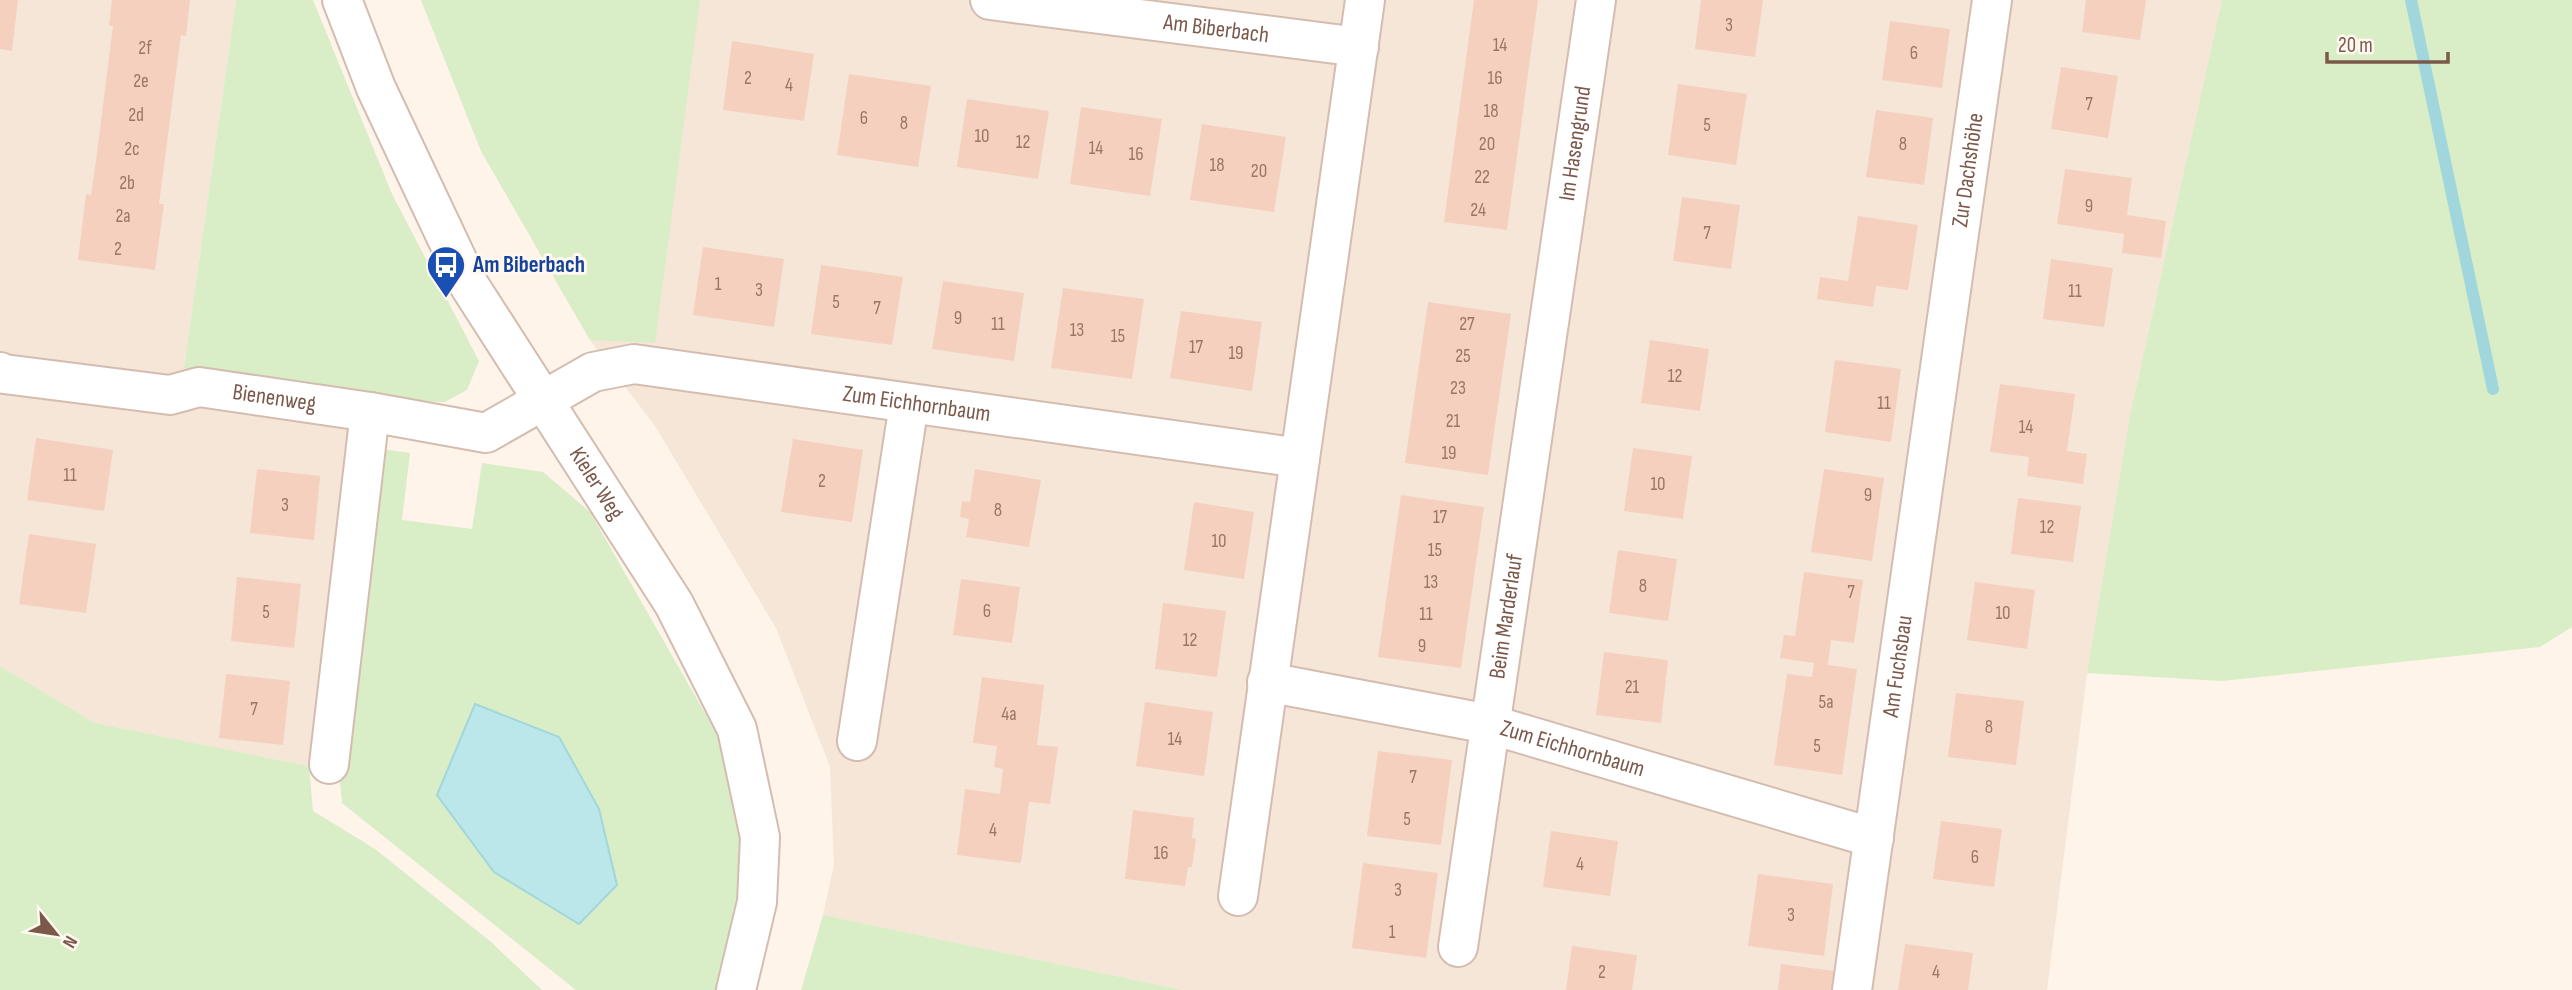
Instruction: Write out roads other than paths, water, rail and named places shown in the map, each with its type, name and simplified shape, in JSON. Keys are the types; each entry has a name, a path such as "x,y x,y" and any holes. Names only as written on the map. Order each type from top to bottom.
{"street":[{"name":"Kieler Weg","path":"342,0 376,88 469,285 674,604 737,729 760,837 757,902 736,990"},
{"name":"Am Biberbach","path":"990,0 1359,47"},
{"path":"1238,896 1365,0"},
{"name":"Im Hasengrund","path":"1555,286 1595,0"},
{"name":"Zur Dachshöhe","path":"1944,341 1993,0"},
{"name":"Beim Marderlauf","path":"1458,947 1555,286"},
{"name":"Am Fuchsbau","path":"1852,990 1944,341"},
{"name":"Zum Eichhornbaum","path":"543,401 593,372 634,364 1300,458"},
{"name":"Bienenweg","path":"0,372 170,395 199,387 370,412 486,433 543,401"},
{"path":"857,741 909,404"},
{"path":"329,764 370,412"},
{"name":"Zum Eichhornbaum","path":"1267,682 1489,724 1874,838"}],"water":[{"path":"475,704 559,737 599,809 617,885 579,924 494,872 437,795"}],"waterway":[{"path":"2411,0 2493,389"}],"place":[{"name":"Am Biberbach","path":"446,299"}]}
